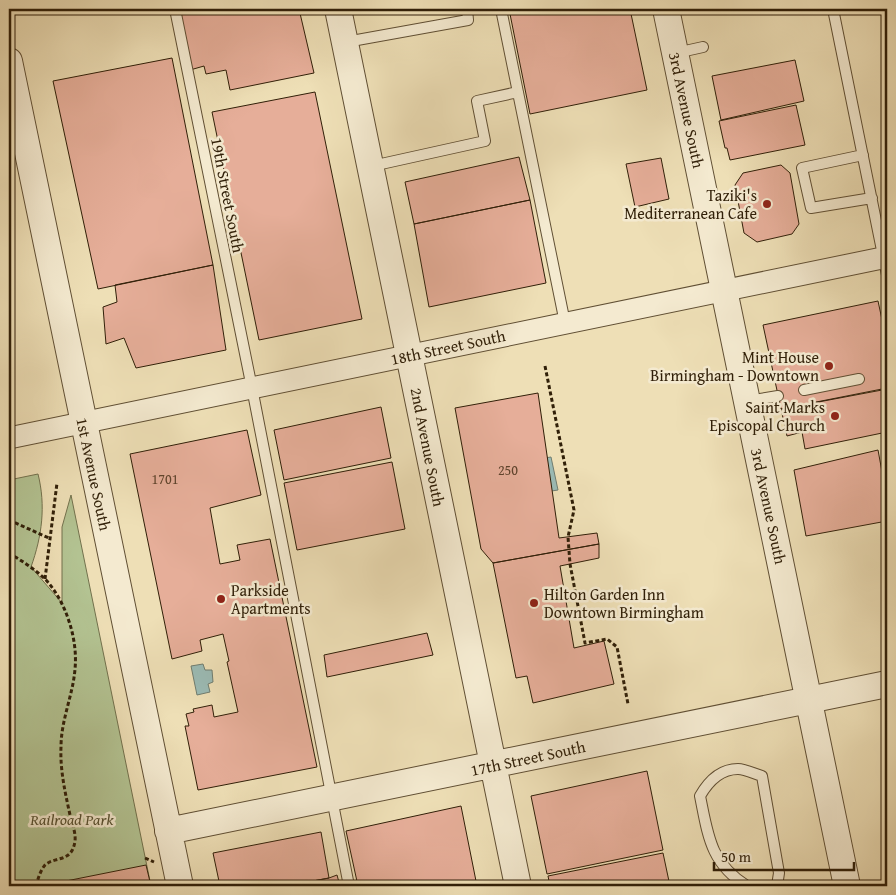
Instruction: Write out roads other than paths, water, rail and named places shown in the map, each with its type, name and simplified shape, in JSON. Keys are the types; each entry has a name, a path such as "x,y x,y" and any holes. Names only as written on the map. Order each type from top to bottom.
{"street":[{"name":"2nd Avenue South","path":"338,9 518,886"},
{"name":"3rd Avenue South","path":"666,9 846,886"},
{"name":"1st Avenue South","path":"9,61 180,886"},
{"name":"18th Street South","path":"9,438 724,290 886,263"},
{"name":"17th Street South","path":"168,831 887,684"}],"lane":[{"name":"19th Street South","path":"175,9 252,388 349,886"},
{"path":"345,42 468,20 467,9"},
{"path":"502,9 565,323"},
{"path":"833,9 886,263"},
{"path":"676,53 703,47"},
{"path":"371,166 485,141 477,101 518,92"},
{"path":"863,155 802,168 811,208 872,198"},
{"path":"804,390 859,379"},
{"path":"747,401 778,396"},
{"path":"747,886 724,868 710,845 700,796 708,782 722,773 738,769 762,776 779,873 777,886"}],"water":[{"path":"551,457 558,490 545,492 539,459"},
{"path":"203,664 205,670 212,670 213,682 208,684 210,692 197,695 191,666"}],"place":[{"name":"Taziki's Mediterranean Cafe","path":"767,204"},
{"name":"Mint House Birmingham - Downtown","path":"829,366"},
{"name":"Saint Marks Episcopal Church","path":"835,416"},
{"name":"Parkside Apartments","path":"221,599"},
{"name":"Hilton Garden Inn Downtown Birmingham","path":"534,603"}],"park label":[{"name":"Railroad Park","path":"72,819"}]}
